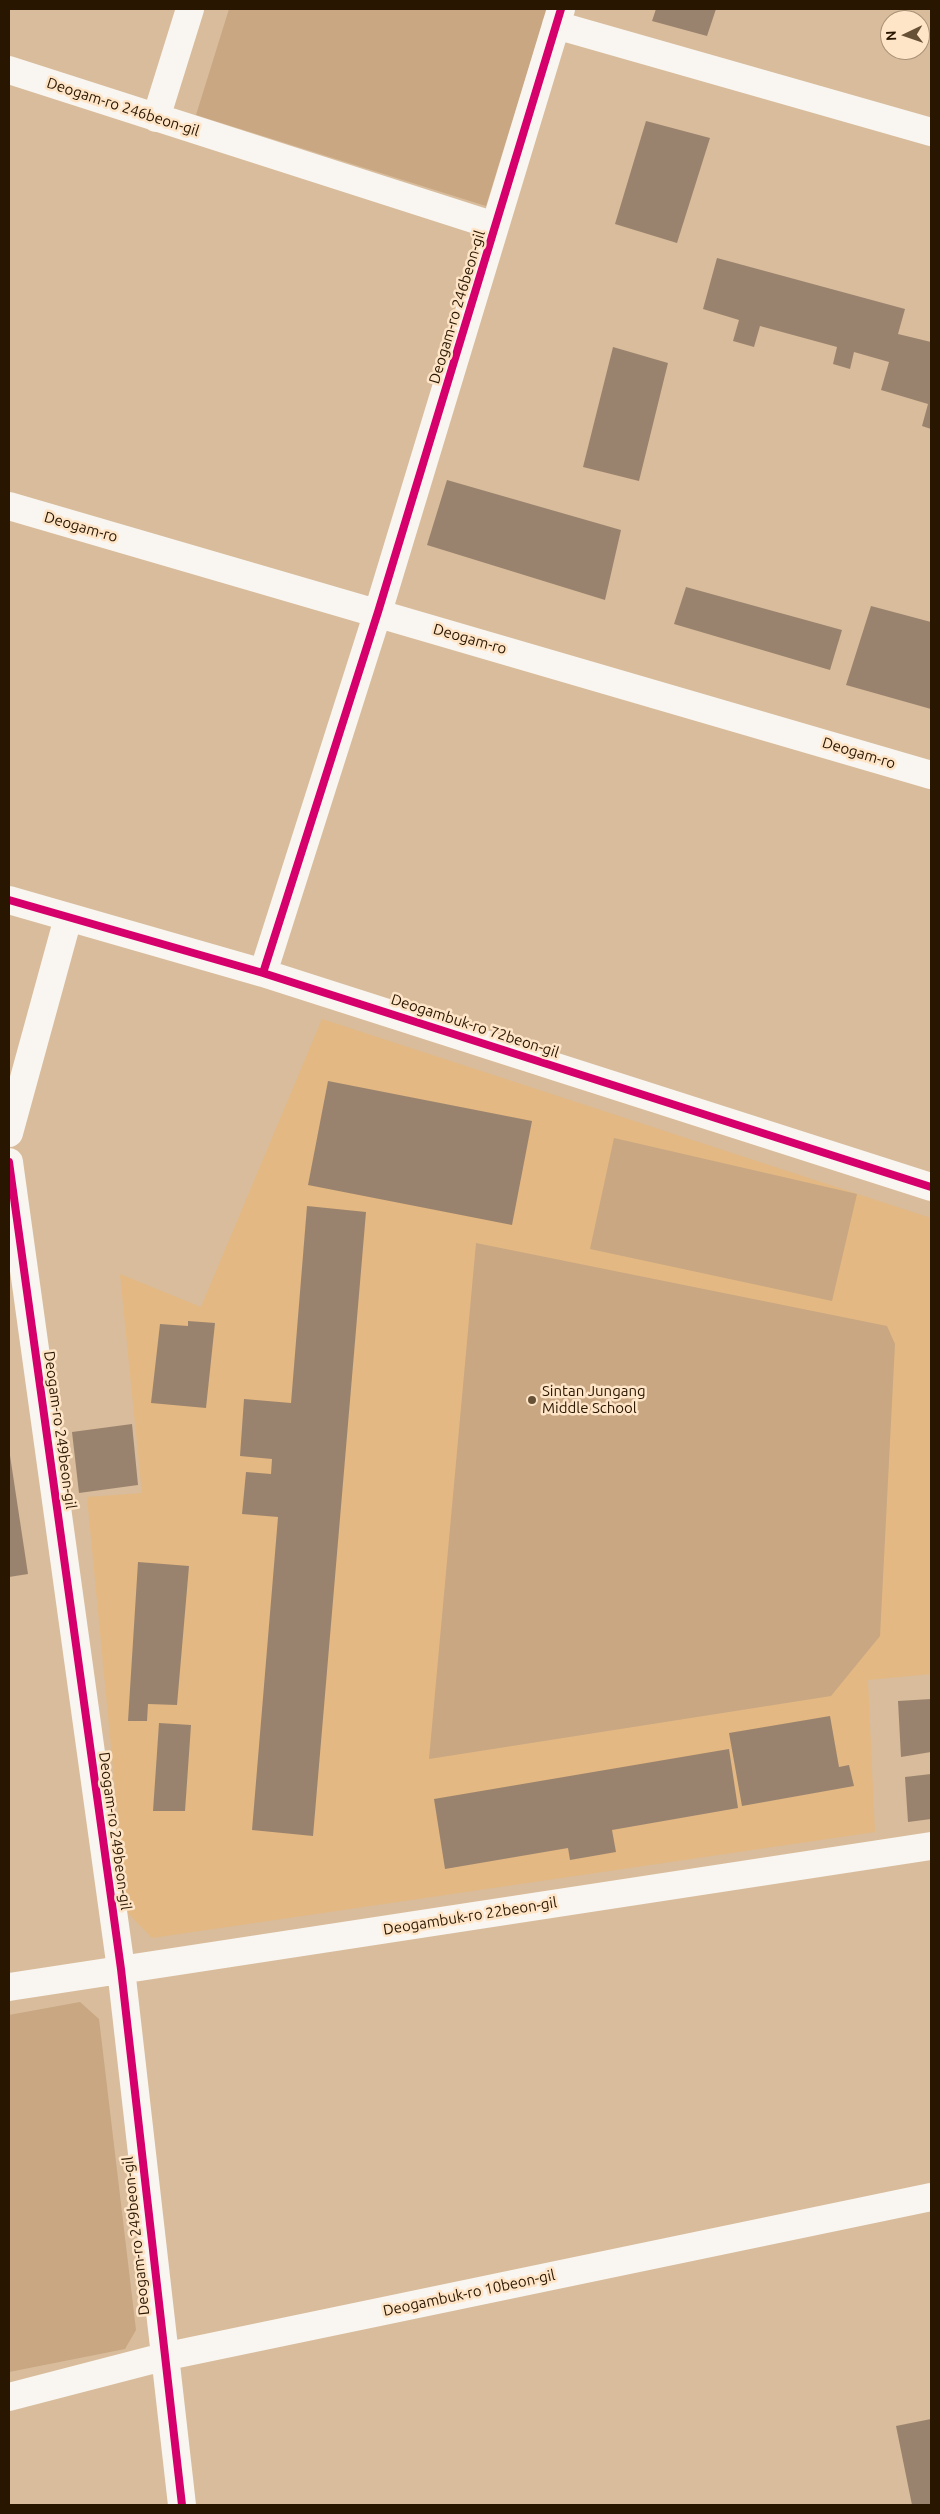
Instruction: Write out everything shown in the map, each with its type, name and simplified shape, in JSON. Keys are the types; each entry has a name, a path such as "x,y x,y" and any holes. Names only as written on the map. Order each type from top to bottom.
{"street":[{"path":"156,118 190,9"},
{"path":"559,17 931,132"},
{"name":"Deogam-ro 246beon-gil","path":"263,973 378,612 559,17"},
{"name":"Deogam-ro 246beon-gil","path":"9,70 496,226"},
{"name":"Deogam-ro","path":"9,506 378,612 931,775"},
{"name":"Deogambuk-ro 72beon-gil","path":"9,900 263,973 931,1187"},
{"path":"9,1133 68,918"},
{"name":"Deogam-ro 249beon-gil","path":"9,1162 121,1969 182,2505"},
{"name":"Deogambuk-ro 22beon-gil","path":"9,1987 931,1846"},
{"name":"Deogambuk-ro 10beon-gil","path":"9,2397 164,2357 931,2197"}],"shaded area":[{"path":"229,9 547,9 486,206 196,115"},
{"name":"Sintan Jungang Middle School","path":"322,1019 931,1218 931,1674 868,1680 875,1832 152,1938 127,1912 87,1497 142,1493 120,1274 201,1307"},
{"path":"614,1138 857,1194 832,1301 590,1249"},
{"path":"476,1243 887,1326 895,1344 880,1636 831,1696 429,1759"},
{"path":"80,2002 99,2019 136,2330 125,2349 9,2372 9,2015"}],"building":[{"path":"656,9 716,9 707,36 652,21"},
{"path":"646,121 710,138 677,243 615,224"},
{"path":"717,258 905,309 898,334 931,342 931,429 922,426 928,404 881,390 889,362 854,352 850,369 833,364 837,347 760,326 754,347 733,341 739,320 703,309"},
{"path":"613,347 668,363 639,481 583,467"},
{"path":"447,480 621,530 605,600 427,545"},
{"path":"686,587 842,630 830,670 674,624"},
{"path":"871,606 931,622 931,709 846,685"},
{"path":"328,1081 532,1121 512,1225 308,1185"},
{"path":"307,1206 366,1212 313,1836 252,1830 278,1517 242,1514 246,1472 271,1474 272,1459 240,1456 244,1399 291,1403"},
{"path":"188,1321 215,1323 206,1408 151,1403 160,1324 188,1326"},
{"path":"132,1424 138,1485 79,1493 72,1432"},
{"path":"9,1449 28,1574 9,1577"},
{"path":"138,1562 189,1566 177,1705 148,1704 147,1721 128,1721"},
{"path":"931,1699 931,1752 901,1757 898,1701"},
{"path":"830,1716 839,1767 849,1765 854,1786 742,1806 729,1733"},
{"path":"159,1723 191,1725 185,1811 153,1811"},
{"path":"729,1749 738,1808 612,1830 616,1852 570,1860 568,1848 445,1869 434,1799"},
{"path":"931,1774 931,1819 908,1822 905,1777"},
{"path":"931,2419 931,2505 912,2505 896,2426"}],"cycle path":[{"path":"263,973 378,612 561,9"},
{"path":"9,900 263,973 931,1187"},
{"path":"9,1162 121,1969 182,2505"}],"place":[{"name":"Sintan Jungang Middle School","path":"532,1400"}]}
